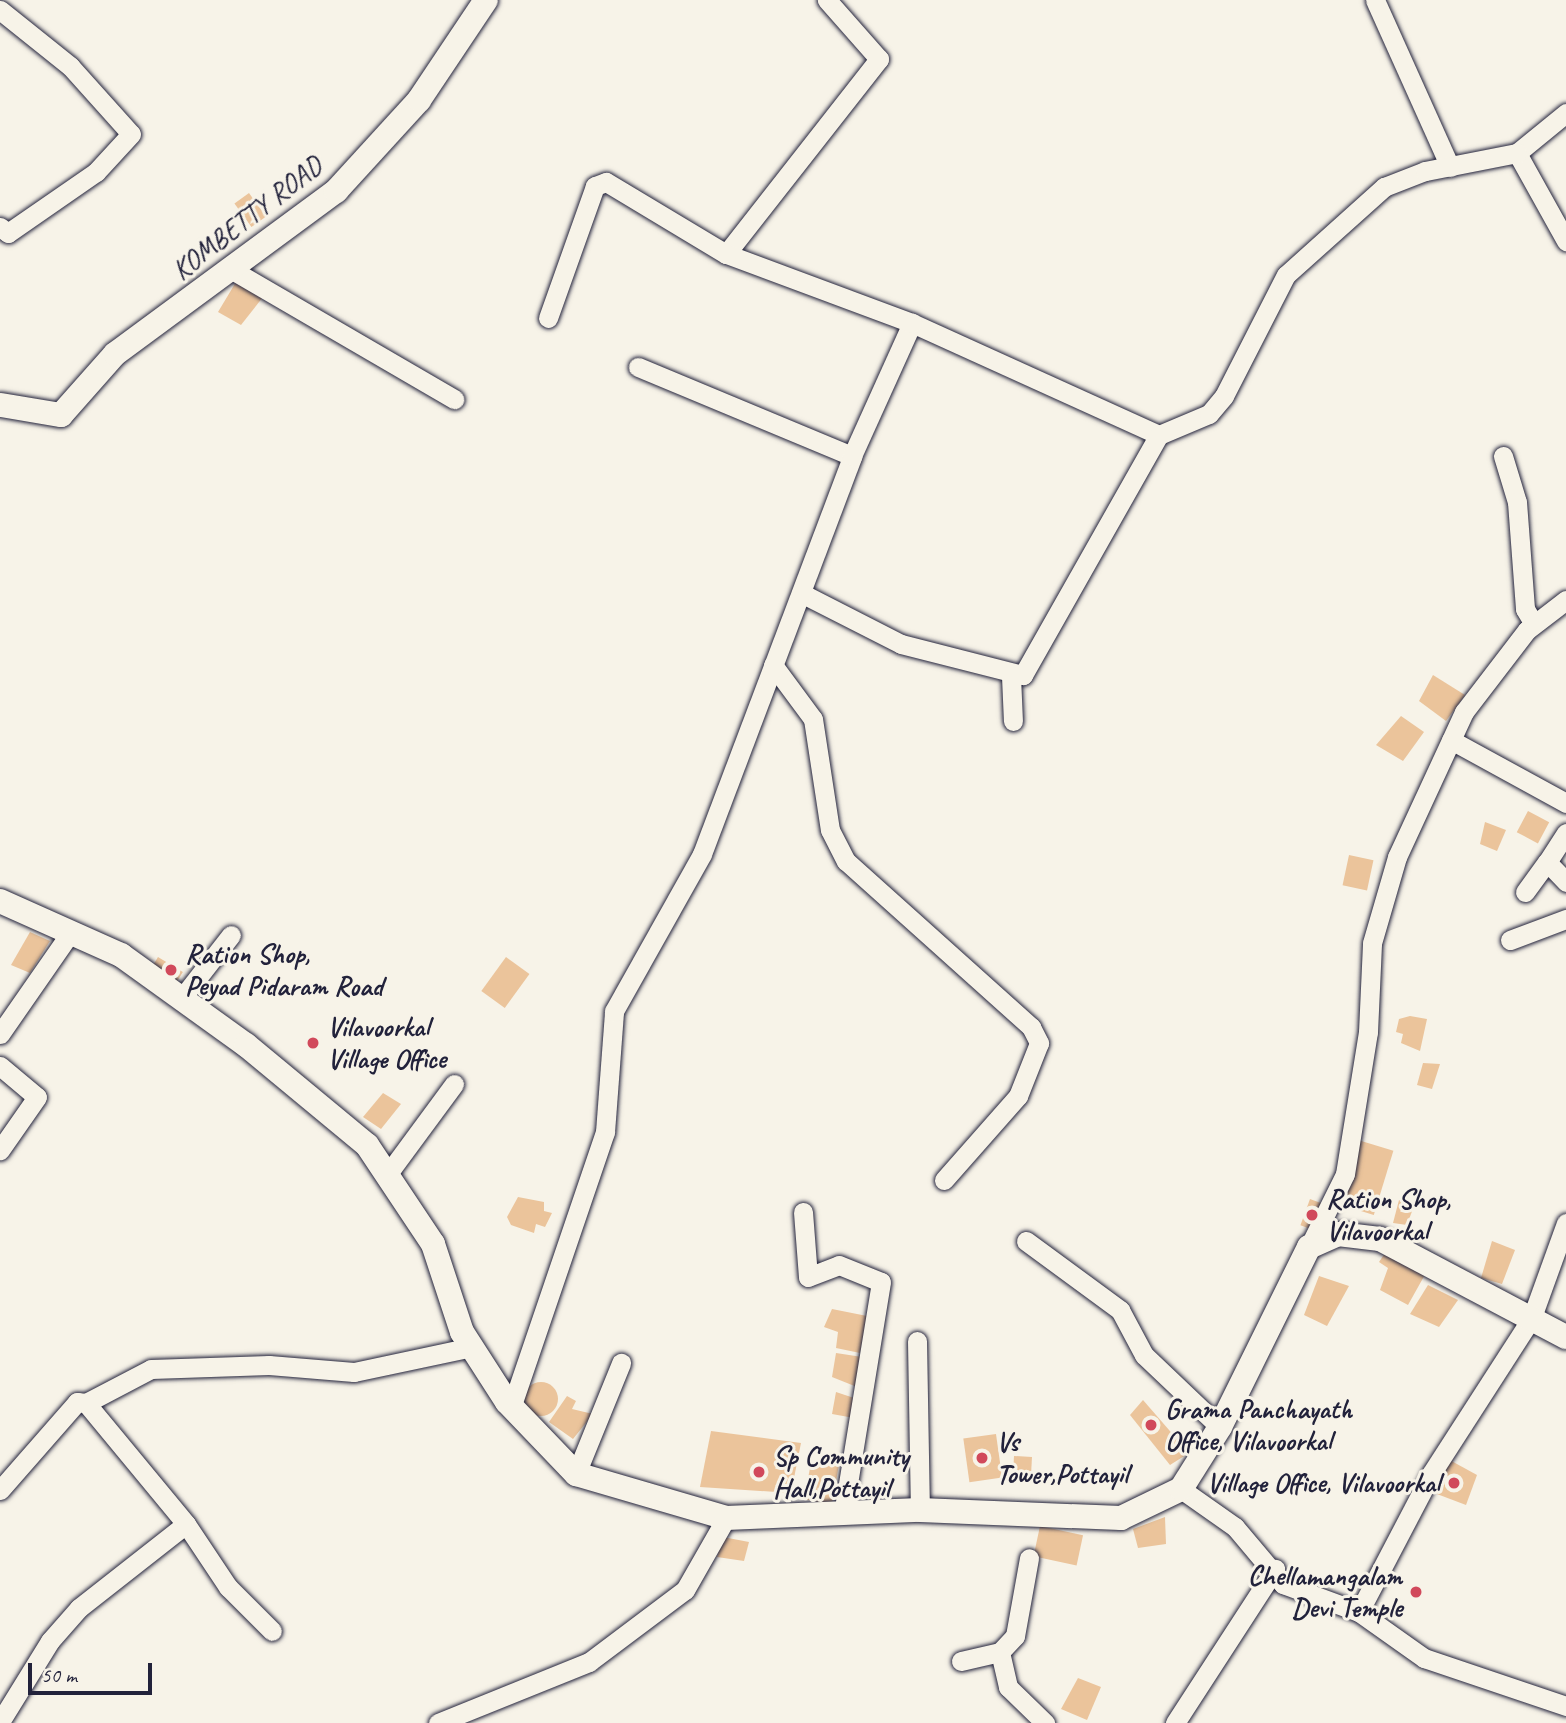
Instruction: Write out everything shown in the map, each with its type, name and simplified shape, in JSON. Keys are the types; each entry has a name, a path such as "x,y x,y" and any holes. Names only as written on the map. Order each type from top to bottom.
{"street":[{"name":"KOMBETTY ROAD","path":"0,405 61,415 115,355 234,271 336,191 419,100 486,0"},
{"path":"726,254 878,59 827,0"},
{"path":"1375,0 1450,167"},
{"path":"0,10 70,66 131,134 96,172 8,233 0,227"},
{"path":"801,593 839,618 901,644 1010,676 1032,667 1160,435 1209,414 1224,396 1286,275 1384,187 1450,167 1517,153 1566,113"},
{"path":"1517,153 1566,241"},
{"path":"548,318 595,186 618,186 726,254 912,323 1160,435"},
{"path":"234,271 454,399"},
{"path":"511,1408 605,1132 614,1011 702,854 852,456 912,323"},
{"path":"638,367 852,456"},
{"path":"1503,456 1517,502 1525,609 1534,624"},
{"path":"0,901 111,949 181,999 367,1145 433,1244 472,1347 511,1408 576,1474 726,1518 920,1510 1121,1518 1181,1489 1220,1427 1345,1174 1368,1032 1372,943 1397,857 1464,712 1534,624 1566,600"},
{"path":"774,665 813,719 830,830 846,861 1031,1027 1039,1043 1018,1096 944,1180"},
{"path":"1010,676 1013,721"},
{"path":"1451,740 1566,803"},
{"path":"1525,892 1566,833"},
{"path":"1547,862 1566,882"},
{"path":"1510,940 1566,919"},
{"path":"0,1034 71,932"},
{"path":"181,999 231,935"},
{"path":"0,1066 37,1097 0,1150"},
{"path":"387,1175 454,1084"},
{"path":"803,1212 808,1277 839,1265 881,1282 843,1513"},
{"path":"1359,1612 1431,1474 1532,1317 1566,1223"},
{"path":"1309,1247 1338,1234 1380,1239 1566,1336"},
{"path":"1026,1241 1120,1310 1144,1355 1220,1427"},
{"path":"917,1341 920,1510"},
{"path":"0,1490 77,1402 86,1403 151,1369 354,1371 472,1347"},
{"path":"576,1474 621,1363"},
{"path":"86,1403 186,1524 228,1587 272,1631"},
{"path":"1181,1489 1235,1527 1275,1569 1283,1584 1359,1612 1424,1658 1566,1706"},
{"path":"438,1723 589,1662 685,1590 726,1518"},
{"path":"0,1722 50,1641 79,1608 186,1524"},
{"path":"961,1661 1000,1652 1015,1636 1029,1558"},
{"path":"1175,1723 1275,1569"},
{"path":"1000,1652 1008,1687 1045,1723"}],"building":[{"path":"249,193 266,216 251,227 234,204"},
{"path":"236,282 263,297 241,325 218,312"},
{"path":"1433,675 1465,695 1446,721 1419,701"},
{"path":"1401,716 1424,732 1403,761 1376,745"},
{"path":"1528,811 1549,822 1538,843 1517,832"},
{"path":"1485,822 1506,830 1497,851 1480,844"},
{"path":"1349,855 1373,860 1367,891 1343,885"},
{"path":"30,932 50,941 30,973 11,965"},
{"path":"158,957 183,972 177,981 152,966"},
{"path":"506,957 529,974 505,1008 481,991"},
{"path":"1410,1016 1427,1019 1420,1051 1401,1043 1403,1034 1396,1032 1399,1019"},
{"path":"1423,1063 1440,1064 1432,1089 1417,1085"},
{"path":"383,1093 401,1104 381,1129 363,1117"},
{"path":"1358,1140 1393,1151 1374,1215 1338,1204"},
{"path":"518,1197 544,1202 544,1211 552,1213 545,1227 536,1224 534,1233 511,1225 507,1217"},
{"name":"Ration Shop, Vilavoorkal","path":"1310,1199 1324,1204 1315,1230 1300,1225"},
{"path":"1399,1200 1415,1203 1407,1225 1393,1223"},
{"path":"1492,1241 1515,1250 1502,1284 1481,1278"},
{"path":"1387,1250 1427,1271 1408,1305 1380,1290 1388,1268 1379,1262"},
{"path":"1319,1276 1349,1286 1327,1326 1304,1315"},
{"path":"1428,1285 1458,1300 1439,1327 1410,1314"},
{"path":"832,1309 867,1316 860,1353 836,1348 838,1332 824,1327"},
{"path":"836,1353 862,1357 857,1387 832,1377"},
{"path":"541,1382 553,1387 558,1399 553,1411 541,1416 529,1411 524,1399 529,1387"},
{"path":"836,1392 857,1399 854,1418 832,1414"},
{"path":"567,1396 576,1401 572,1409 593,1414 573,1439 549,1422"},
{"name":"Grama Panchayath Office, Vilavoorkal","path":"1143,1400 1189,1453 1170,1465 1130,1415"},
{"path":"711,1431 801,1443 791,1493 700,1487"},
{"name":"Vs Tower,Pottayil","path":"996,1434 1002,1478 969,1482 963,1439"},
{"path":"1014,1456 1032,1457 1031,1483 1013,1482"},
{"name":"Village Office, Vilavoorkal","path":"1446,1458 1477,1475 1466,1505 1429,1491"},
{"path":"811,1462 839,1467 832,1504 804,1499"},
{"path":"1165,1517 1166,1544 1138,1548 1133,1529"},
{"path":"1040,1526 1083,1535 1077,1565 1034,1556"},
{"path":"723,1537 749,1542 744,1561 717,1557"},
{"path":"1078,1678 1101,1687 1087,1720 1061,1709"}],"place":[{"name":"Ration Shop, Peyad Pidaram Road","path":"171,970"},
{"name":"Vilavoorkal Village Office","path":"313,1043"},
{"name":"Ration Shop, Vilavoorkal","path":"1312,1215"},
{"name":"Grama Panchayath Office, Vilavoorkal","path":"1151,1425"},
{"name":"Vs Tower,Pottayil","path":"982,1458"},
{"name":"Sp Community Hall,Pottayil","path":"759,1472"},
{"name":"Village Office, Vilavoorkal","path":"1454,1483"},
{"name":"Chellamangalam Devi Temple","path":"1416,1592"}]}
